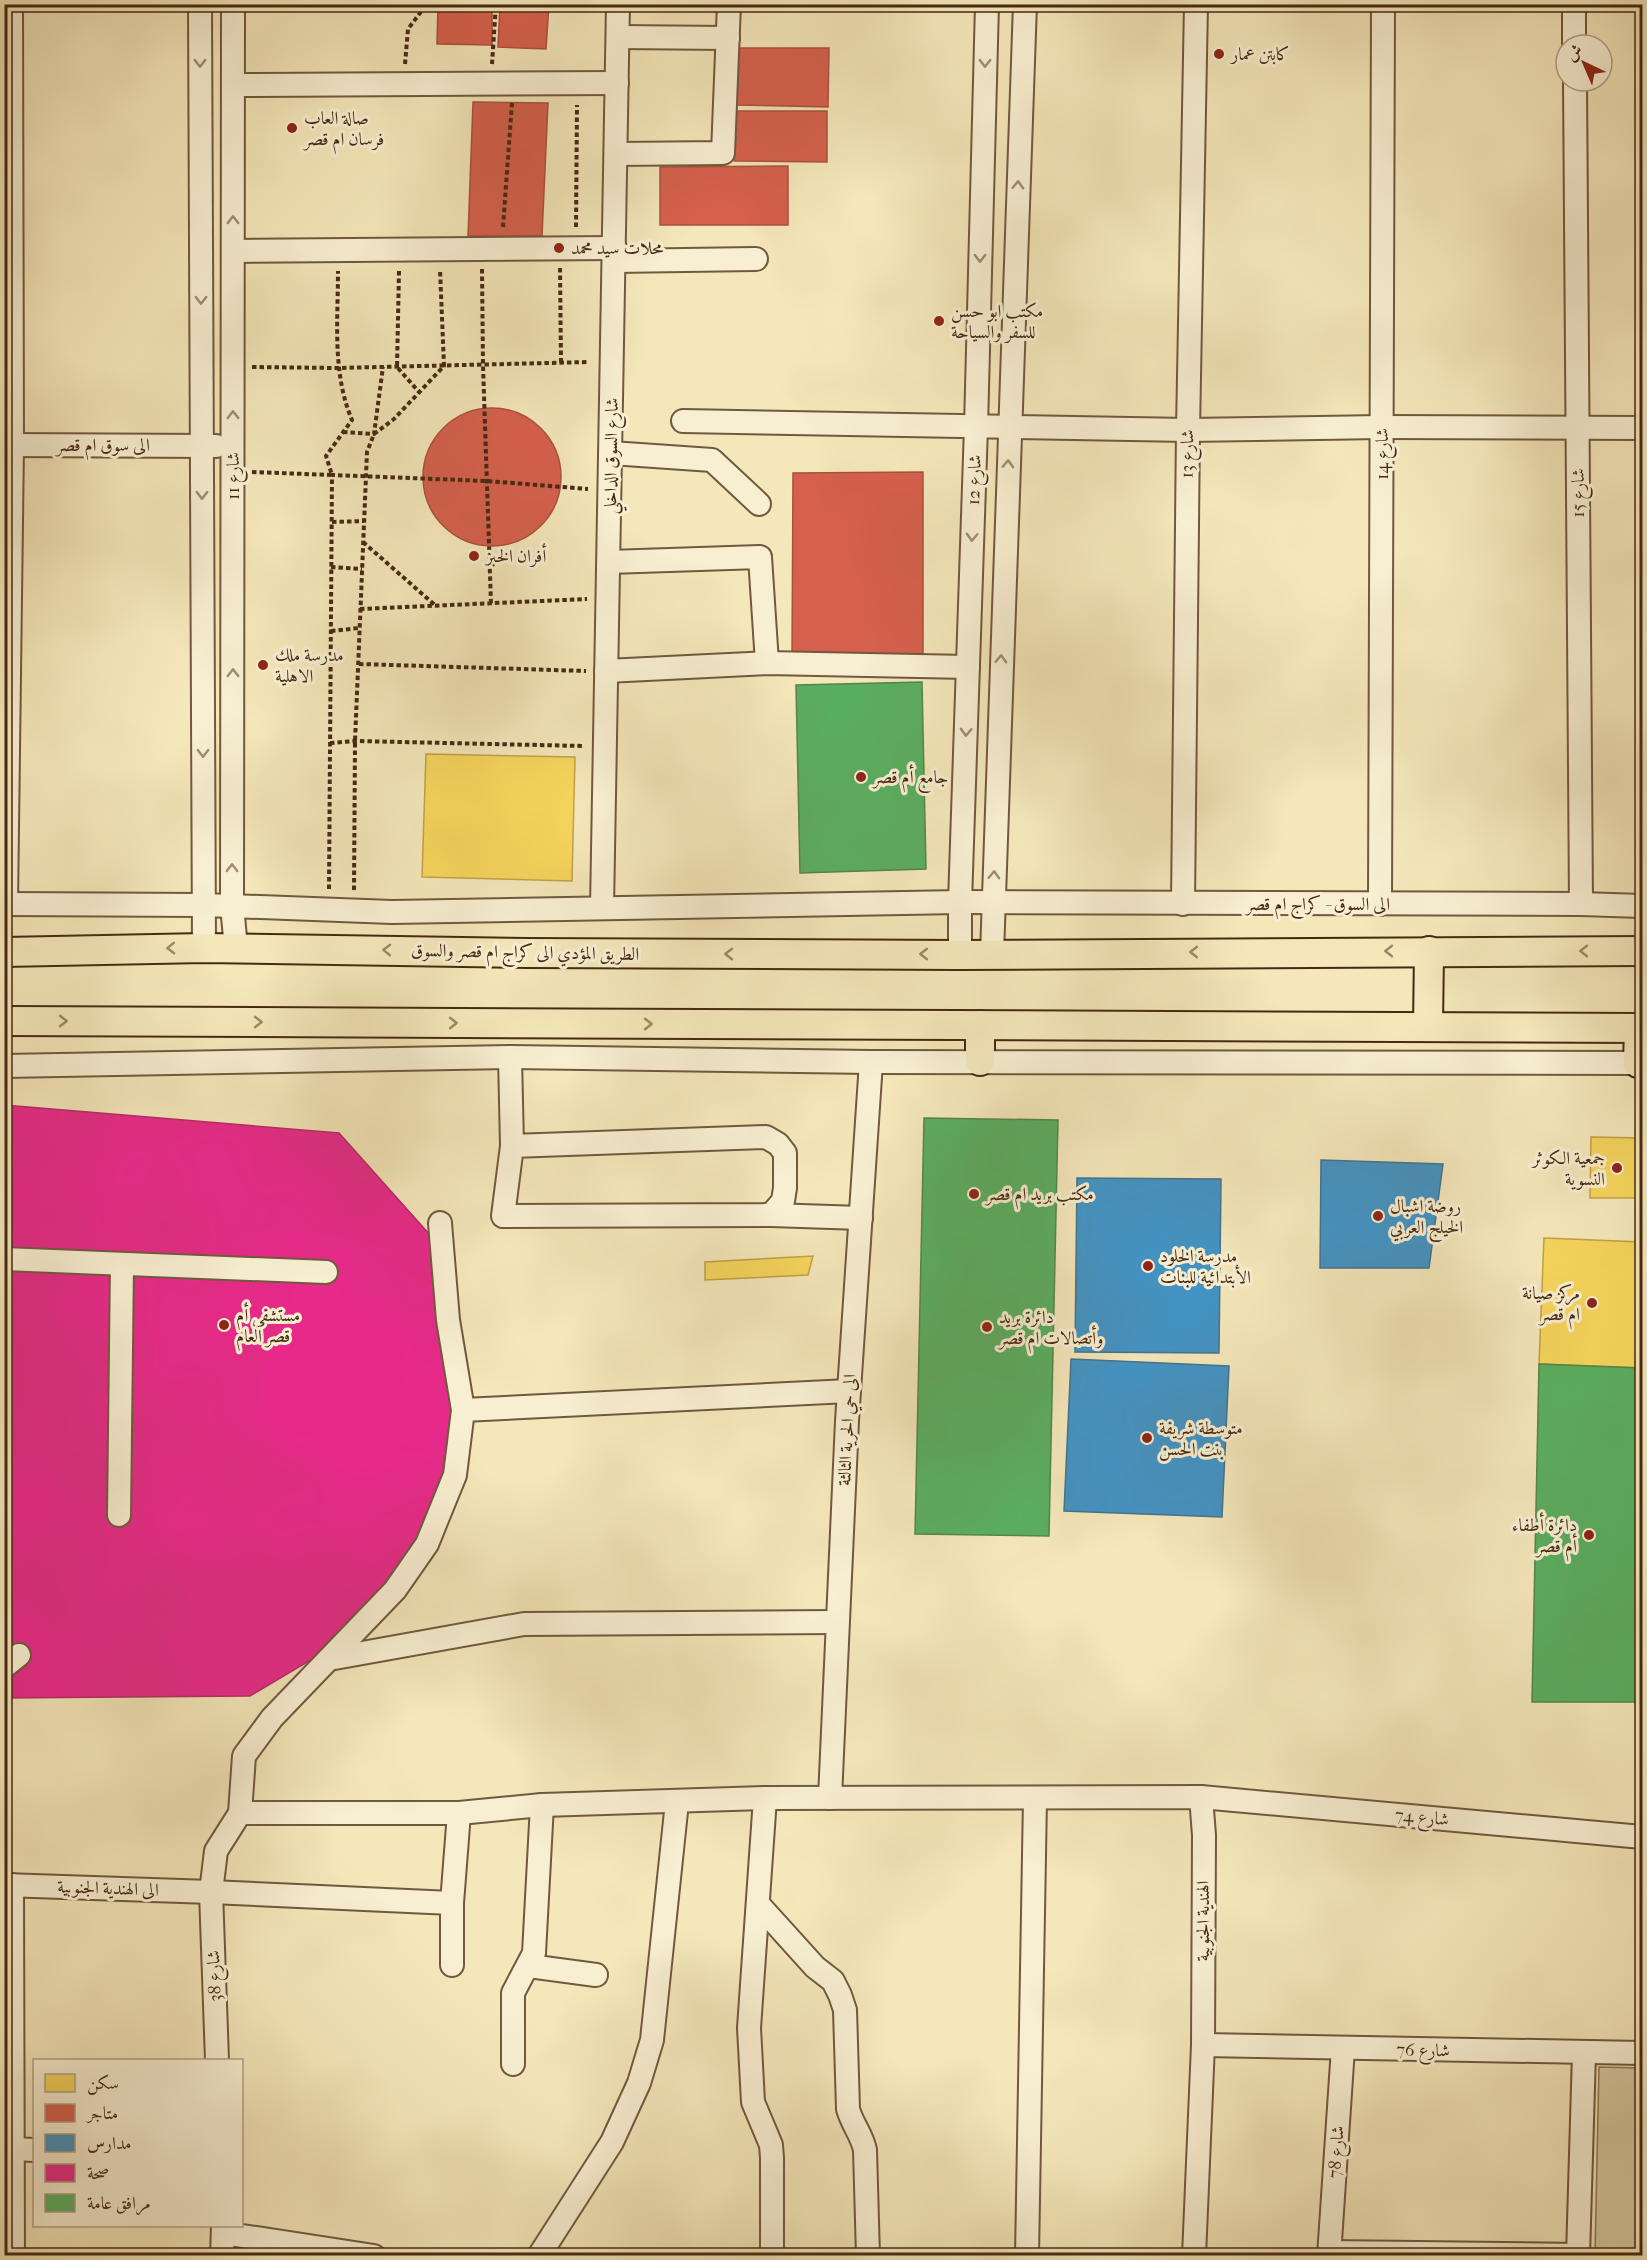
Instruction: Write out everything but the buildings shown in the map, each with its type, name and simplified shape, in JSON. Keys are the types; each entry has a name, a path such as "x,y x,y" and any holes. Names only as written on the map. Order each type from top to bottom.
{"main road":[{"name":"الطريق المؤدي الى كراج ام قصر والسوق","path":"4,952 204,948 540,953 960,955 1642,951"},
{"path":"1428,1027 1429,951"},
{"path":"4,1021 1641,1028 1640,1063"},
{"path":"980,1025 980,1062"}],"street":[{"path":"5,904 11,4"},
{"name":"شارع 11","path":"200,4 204,948"},
{"name":"شارع 11","path":"233,4 232,906 236,948"},
{"name":"شارع السوق الداخلي","path":"602,908 618,4"},
{"path":"616,154 723,153 729,4"},
{"name":"شارع 12","path":"960,955 987,4"},
{"name":"شارع 12","path":"992,954 1025,4"},
{"name":"شارع 13","path":"1183,904 1188,430 1196,4"},
{"name":"شارع 14","path":"1380,904 1383,4"},
{"path":"1574,4 1574,33"},
{"path":"618,37 728,38"},
{"path":"233,85 617,83"},
{"name":"شارع 15","path":"1575,93 1581,904"},
{"path":"233,251 568,248 614,254 756,259"},
{"path":"683,422 1188,430 1382,427 1642,428"},
{"name":"الى سوق ام قصر","path":"8,445 233,445"},
{"path":"611,453 712,460 759,504"},
{"path":"609,562 760,557 767,663"},
{"path":"606,671 767,663 968,667"},
{"name":"الى السوق - كراج ام قصر","path":"5,904 204,905 392,912 960,902 1642,906"},
{"path":"4,1066 510,1057 871,1062 1640,1063"},
{"path":"510,1057 512,1146 503,1216 771,1215 861,1218"},
{"name":"الى حي الحرية الثالثة","path":"830,1798 836,1622 871,1062"},
{"path":"512,1146 766,1137 778,1144 784,1153 783,1201 771,1215"},
{"path":"240,1813 244,1756 272,1718 395,1590 427,1544 455,1475 463,1410 448,1320 440,1223"},
{"path":"4,1259 326,1272"},
{"path":"119,1515 122,1264"},
{"path":"463,1410 849,1392"},
{"path":"329,1659 524,1624 836,1622"},
{"name":"شارع 74","path":"240,1813 459,1813 542,1805 765,1798 1201,1797 1642,1837"},
{"name":"الهندية الجنوبية","path":"1194,2256 1203,2045 1204,1835 1201,1797"},
{"path":"765,1798 749,2028 753,2102 771,2145 772,2256"},
{"path":"1027,2256 1035,1798"},
{"path":"539,2256 612,2142 639,2083 652,2040 677,1802"},
{"path":"513,2064 513,1993 534,1953 542,1805"},
{"name":"شارع 38","path":"217,2059 211,1892 216,1851 240,1813"},
{"path":"452,1965 452,1904 459,1813"},
{"path":"8,1885 24,2149 13,2256"},
{"name":"الى الهندية الجنوبية","path":"8,1885 452,1904"},
{"path":"758,1904 815,1967 833,1981 845,2010 848,2109 852,2123 863,2139 865,2150 868,2256"},
{"path":"529,1966 597,1975"},
{"name":"شارع 76","path":"1203,2045 1642,2054"},
{"name":"شارع 78","path":"1329,2254 1343,2048"},
{"path":"1329,2254 1578,2255 1584,2053"},
{"path":"222,2256 223,2229 374,2256"}],"path":[{"path":"403,84 408,28 423,9 423,4"},
{"path":"491,604 483,365 502,84 496,4"},
{"path":"561,363 577,83"},
{"path":"343,432 374,434 394,419 444,366 439,249"},
{"path":"328,893 332,475 326,456 352,420 337,368 339,250"},
{"path":"399,250 397,367 419,392"},
{"path":"233,367 337,368 613,362"},
{"path":"354,894 355,741 367,452 374,434 383,367"},
{"path":"233,472 487,481 610,490"},
{"path":"332,522 364,521"},
{"path":"363,542 437,606"},
{"path":"331,567 362,569"},
{"path":"360,609 608,598"},
{"path":"331,631 359,628"},
{"path":"358,664 606,671"},
{"path":"330,743 355,741 605,747"}],"shaded area":[{"path":"1599,2067 1642,2068 1642,2255 1595,2255"}],"place":[{"name":"كابتن عمار","path":"1219,54"},
{"name":"صالة العاب فرسان ام قصر","path":"292,128"},
{"name":"محلات سيد محمد","path":"559,248"},
{"name":"مكتب ابو حسن للسفر والسياحة","path":"939,321"},
{"name":"أفران الخبز","path":"474,556"},
{"name":"مدرسة ملك الاهلية","path":"263,665"},
{"name":"جامع أم قصر","path":"861,777"},
{"name":"جمعية الكوثر النسوية","path":"1617,1168"},
{"name":"مكتب بريد ام قصر","path":"974,1194"},
{"name":"روضة اشبال الخيلج العربي","path":"1378,1216"},
{"name":"مدرسة الخلود الأبتدائية للبنات","path":"1148,1266"},
{"name":"مركز صيانة ام قصر","path":"1592,1303"},
{"name":"مستشفى أم قصر العام","path":"224,1325"},
{"name":"دائرة بريد وأتصالات ام قصر","path":"987,1327"},
{"name":"متوسطة شريفة بنت الحسن","path":"1147,1438"},
{"name":"دائرة أطفاء أم قصر","path":"1589,1535"}]}
